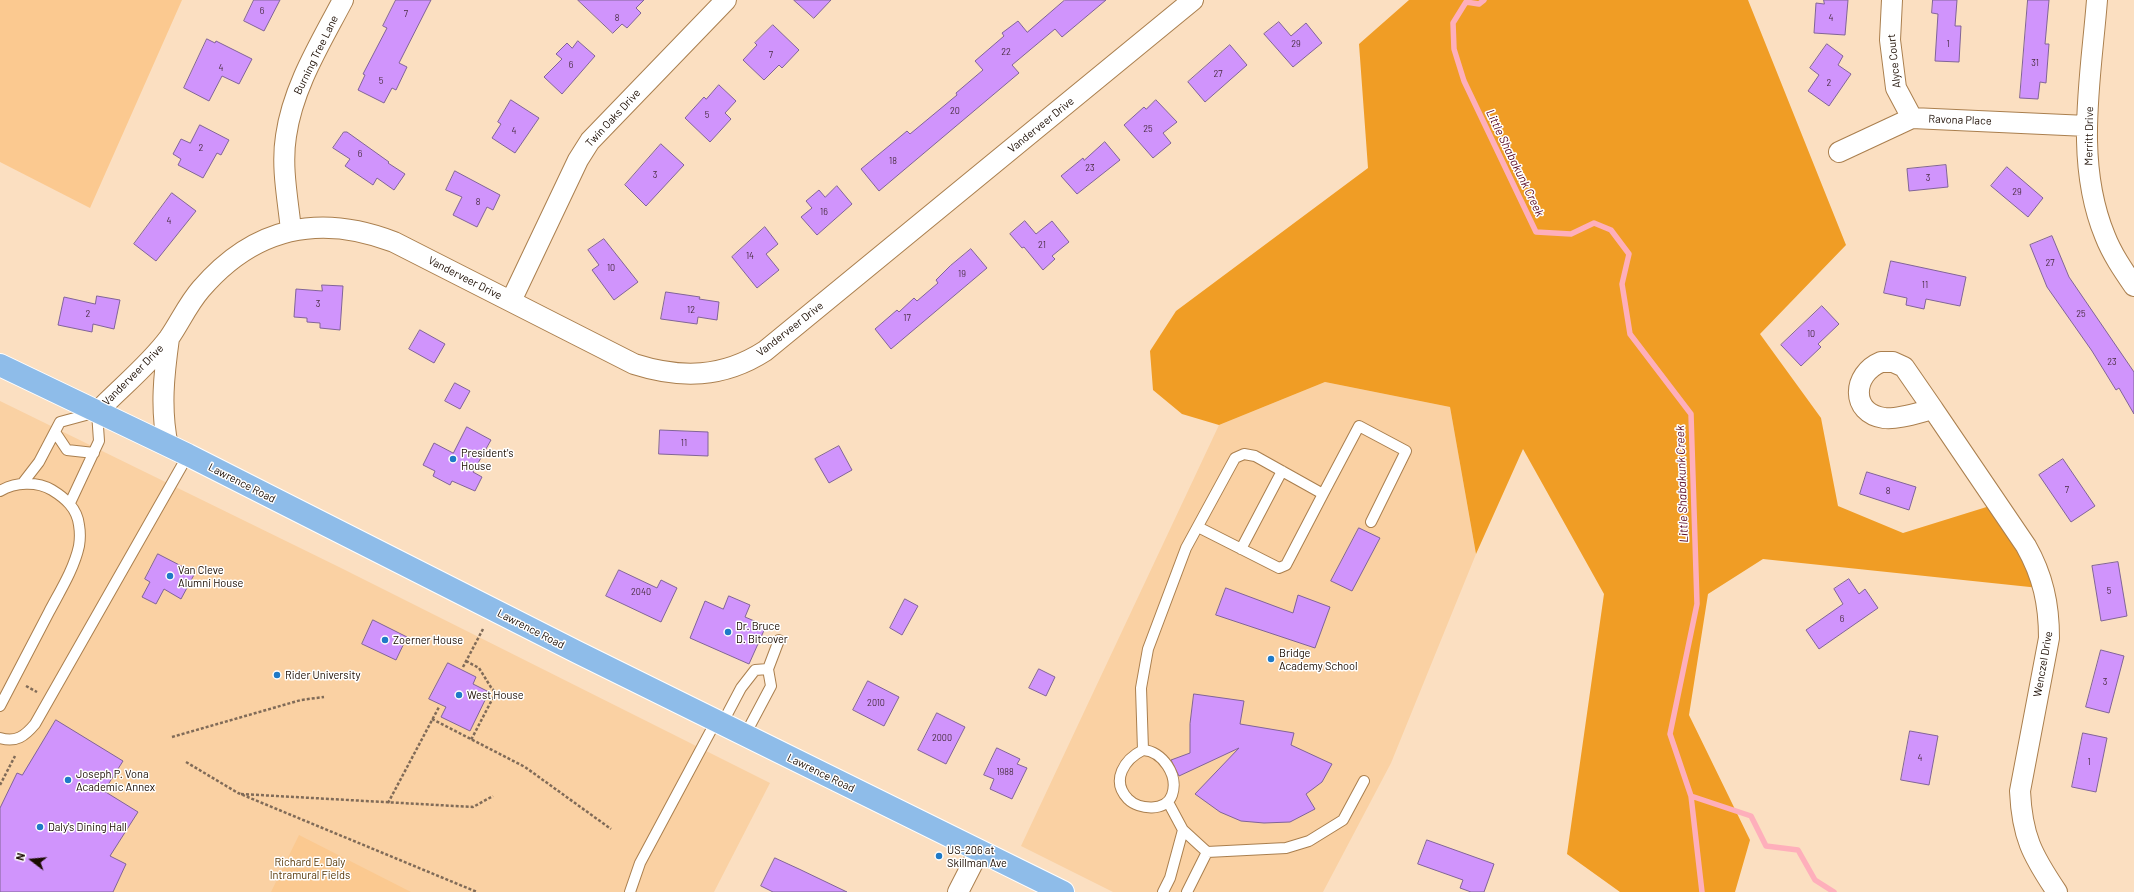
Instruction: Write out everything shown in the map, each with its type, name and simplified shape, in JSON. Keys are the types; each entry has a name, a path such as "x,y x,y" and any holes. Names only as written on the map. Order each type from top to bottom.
{"main road":[{"name":"Lawrence Road","path":"0,365 168,446 745,735 1063,892"}],"street":[{"name":"Burning Tree Lane","path":"291,230 284,164 285,137 291,108 300,84 343,0"},
{"name":"Twin Oaks Drive","path":"511,301 578,160 590,141 726,0"},
{"name":"Alyce Court","path":"1892,0 1890,40 1896,88 1912,118"},
{"name":"Merritt Drive","path":"2097,0 2088,126 2088,174 2094,206 2105,236 2118,262 2134,286"},
{"name":"Vanderveer Drive","path":"97,412 169,338 199,291 217,270 236,255 260,241 291,230 315,227 345,227 372,233 394,242 634,364 660,372 686,375 710,373 736,366 766,351 1186,2"},
{"name":"Ravona Place","path":"1839,152 1912,118 2088,126"},
{"name":"Vanderveer Drive","path":"168,446 164,426 163,400 169,338"},
{"name":"Wenczel Drive","path":"1933,409 2026,546 2036,564 2045,588 2049,613 2049,638 2020,791 2021,816 2027,841 2036,860 2057,892"},
{"path":"958,892 979,851"}],"lane":[{"path":"22,484 39,462 60,422 97,412 99,441 70,503"},
{"path":"1198,527 1278,568 1286,566 1359,426 1406,451 1371,522"},
{"path":"55,432 67,450 94,453"},
{"path":"1143,750 1141,688 1148,649 1186,548 1234,458 1244,454 1255,456 1323,494"},
{"path":"0,738 14,740 25,736 35,724 188,456"},
{"path":"1241,549 1282,471"},
{"path":"0,491 22,484 47,488 70,503 79,524 79,545 65,582 0,706"},
{"path":"745,735 771,686 768,669 779,640"},
{"path":"630,892 640,863 719,722 741,688 755,670 768,669"},
{"path":"1143,750 1152,751 1166,762 1169,767 1174,787 1168,802 1153,808 1144,807 1127,798 1122,790 1120,781 1121,771 1125,762 1143,750"},
{"path":"1168,802 1183,830 1206,852 1286,848 1309,841 1344,820 1364,781"},
{"path":"1163,892 1170,878 1183,830"},
{"path":"1187,892 1206,852"}],"path":[{"path":"463,667 483,629"},
{"path":"466,661 479,668 492,689 496,692 471,740"},
{"path":"172,737 301,700 324,697"},
{"path":"388,803 439,706"},
{"path":"432,720 525,767 611,829"},
{"path":"0,785 15,756"},
{"path":"186,762 238,793 477,892"},
{"path":"238,793 473,807 493,796"}],"shaded area":[{"path":"1409,0 1748,0 1846,245 1760,334 1821,418 1838,506 1903,533 1993,505 2049,589 1763,559 1708,594 1689,715 1750,840 1735,892 1620,892 1567,854 1604,594 1523,449 1476,554 1450,407 1325,382 1219,425 1182,414 1153,390 1150,351 1176,311 1368,168 1359,44"},
{"name":"Bridge Academy School","path":"1325,382 1450,407 1476,554 1391,763 1323,892 1113,892 1021,846 1219,425"},
{"name":"Rider University","path":"0,401 339,567 770,783 714,892 0,892"}],"green space":[{"path":"0,0 182,0 90,208 0,162"},
{"name":"Richard E. Daly Intramural Fields","path":"299,835 411,892 271,892"}],"building":[{"path":"254,0 280,0 264,31 244,21"},
{"path":"396,0 431,0 399,63 407,67 396,90 392,88 384,103 358,90 365,75 363,74 387,28 383,26"},
{"path":"578,0 644,0 636,8 641,13 627,28 622,24 613,33"},
{"path":"794,0 831,0 814,18"},
{"path":"1065,0 1106,0 1062,37 1055,29 1012,65 1019,73 879,191 861,169 907,131 910,134 957,95 956,93 983,70 975,61 1004,36 1002,33 1018,21 1027,32"},
{"path":"1824,0 1848,0 1845,35 1814,33 1816,3 1824,4"},
{"path":"1933,0 1957,0 1955,26 1961,26 1959,62 1935,61 1938,14 1932,13"},
{"path":"2028,0 2049,0 2045,44 2049,44 2046,83 2040,82 2038,99 2020,98"},
{"path":"1279,22 1291,36 1306,23 1322,43 1293,67 1264,34"},
{"path":"773,25 799,50 782,68 779,65 764,80 743,60 757,45 755,43"},
{"path":"207,39 215,43 216,41 252,59 239,84 222,76 209,101 184,88"},
{"path":"578,41 595,56 562,94 544,77 562,59 556,54 567,43 572,48"},
{"path":"1827,44 1843,56 1838,65 1851,74 1829,106 1808,91 1819,75 1810,68"},
{"path":"1230,45 1247,65 1205,102 1188,82"},
{"path":"719,85 736,101 725,113 731,119 710,142 685,118 704,97 706,99"},
{"path":"511,100 539,118 515,153 492,138 501,124 498,122"},
{"path":"1156,100 1177,122 1163,133 1171,143 1153,158 1124,125 1144,107 1146,109"},
{"path":"200,125 229,140 221,155 217,153 203,178 178,165 181,159 173,154 181,139 190,143"},
{"path":"344,132 347,132 405,174 394,190 377,178 373,185 345,166 350,159 333,148"},
{"path":"1105,142 1120,160 1077,194 1061,176 1083,158 1084,160"},
{"path":"661,144 684,165 646,206 625,185"},
{"path":"1946,165 1948,187 1909,191 1907,169"},
{"path":"2007,167 2043,198 2028,217 1991,186"},
{"path":"455,171 500,195 493,210 487,207 477,227 453,215 462,197 446,190"},
{"path":"837,186 852,204 817,235 801,217 812,208 806,201 819,190 825,197"},
{"path":"172,193 196,211 156,261 134,244"},
{"path":"1025,221 1036,234 1052,221 1069,242 1052,256 1055,259 1043,270 1024,247 1022,248 1010,234"},
{"path":"765,227 778,244 766,254 779,270 757,288 732,257"},
{"path":"2052,236 2069,277 2134,372 2134,414 2119,388 2116,390 2092,351 2047,287 2030,245"},
{"path":"604,239 638,282 614,300 592,270 599,265 588,250"},
{"path":"971,249 987,268 891,349 875,329 897,310 899,312 914,298 917,301 938,283 936,280 950,266"},
{"path":"1891,261 1966,277 1960,306 1926,299 1924,309 1906,305 1907,298 1884,293"},
{"path":"322,285 343,286 340,330 320,328 320,323 307,322 307,318 294,317 296,289 322,291"},
{"path":"666,292 700,297 699,299 719,302 717,320 698,317 697,324 661,319"},
{"path":"97,296 120,300 114,329 93,324 92,332 58,325 64,297 95,304"},
{"path":"1822,306 1839,324 1818,344 1821,347 1801,366 1781,345"},
{"path":"420,330 445,344 434,363 409,349"},
{"path":"455,383 470,391 460,409 445,401"},
{"name":"President's House","path":"467,427 491,440 473,472 482,477 475,491 452,481 450,485 433,476 435,471 423,465 434,443 453,453"},
{"path":"660,430 708,432 708,456 659,454"},
{"path":"839,446 852,470 829,483 815,459"},
{"path":"2063,459 2095,506 2071,522 2039,475"},
{"path":"1867,472 1916,487 1909,510 1860,494"},
{"path":"1359,528 1380,538 1352,591 1331,581"},
{"name":"Van Cleve Alumni House","path":"158,554 195,573 181,599 164,589 156,604 142,597 150,582 145,579"},
{"path":"2118,562 2127,616 2101,621 2092,566"},
{"path":"619,570 657,588 661,580 677,588 661,622 606,596"},
{"path":"1849,579 1859,594 1865,589 1878,608 1819,649 1806,630 1843,604 1834,589"},
{"path":"1226,588 1293,613 1298,595 1330,607 1315,648 1216,615"},
{"name":"Dr. Bruce D. Bitcover","path":"729,596 750,605 745,617 766,626 749,664 690,638 705,601 723,609"},
{"path":"905,599 918,606 902,635 890,628"},
{"name":"Zoerner House","path":"373,620 407,637 396,660 362,644"},
{"path":"2101,650 2124,656 2109,713 2086,707"},
{"name":"West House","path":"448,663 476,677 473,684 489,692 470,731 441,717 446,707 429,699"},
{"path":"1039,669 1055,677 1046,696 1029,688"},
{"path":"868,681 899,697 884,726 853,710"},
{"path":"1194,694 1244,701 1240,724 1294,733 1291,745 1332,764 1322,782 1306,794 1315,809 1290,822 1264,823 1241,821 1220,812 1195,794 1239,748 1179,776 1171,760 1190,753 1190,724"},
{"path":"937,713 965,727 946,764 918,750"},
{"path":"56,720 123,761 104,791 138,812 110,856 126,864 113,892 0,892 0,808 17,773 22,775"},
{"path":"1910,731 1938,736 1929,785 1901,780"},
{"path":"2083,733 2107,738 2096,792 2072,787"},
{"path":"997,748 1020,759 1017,764 1027,768 1012,799 990,789 994,779 984,775"},
{"path":"1427,840 1494,864 1484,892 1471,892 1460,888 1463,880 1418,864"},
{"path":"775,858 847,892 773,892 761,886"}],"waterway":[{"name":"Little Shabakunk Creek","path":"1484,0 1479,4 1466,2 1453,23 1454,49 1464,81 1536,232 1571,234 1594,223 1611,230 1629,254 1622,284 1630,334 1691,414 1697,604 1670,734 1691,796 1702,892"},
{"path":"1691,796 1751,816 1766,846 1798,850 1815,880 1834,892"}],"place":[{"name":"President's House","path":"453,459"},
{"name":"Van Cleve Alumni House","path":"170,576"},
{"name":"Dr. Bruce D. Bitcover","path":"728,632"},
{"name":"Zoerner House","path":"385,640"},
{"name":"Bridge Academy School","path":"1271,659"},
{"name":"Rider University","path":"277,675"},
{"name":"West House","path":"459,695"},
{"name":"Joseph P. Vona Academic Annex","path":"68,780"},
{"name":"Daly's Dining Hall","path":"40,827"},
{"name":"US-206 at Skillman Ave","path":"939,856"}]}
